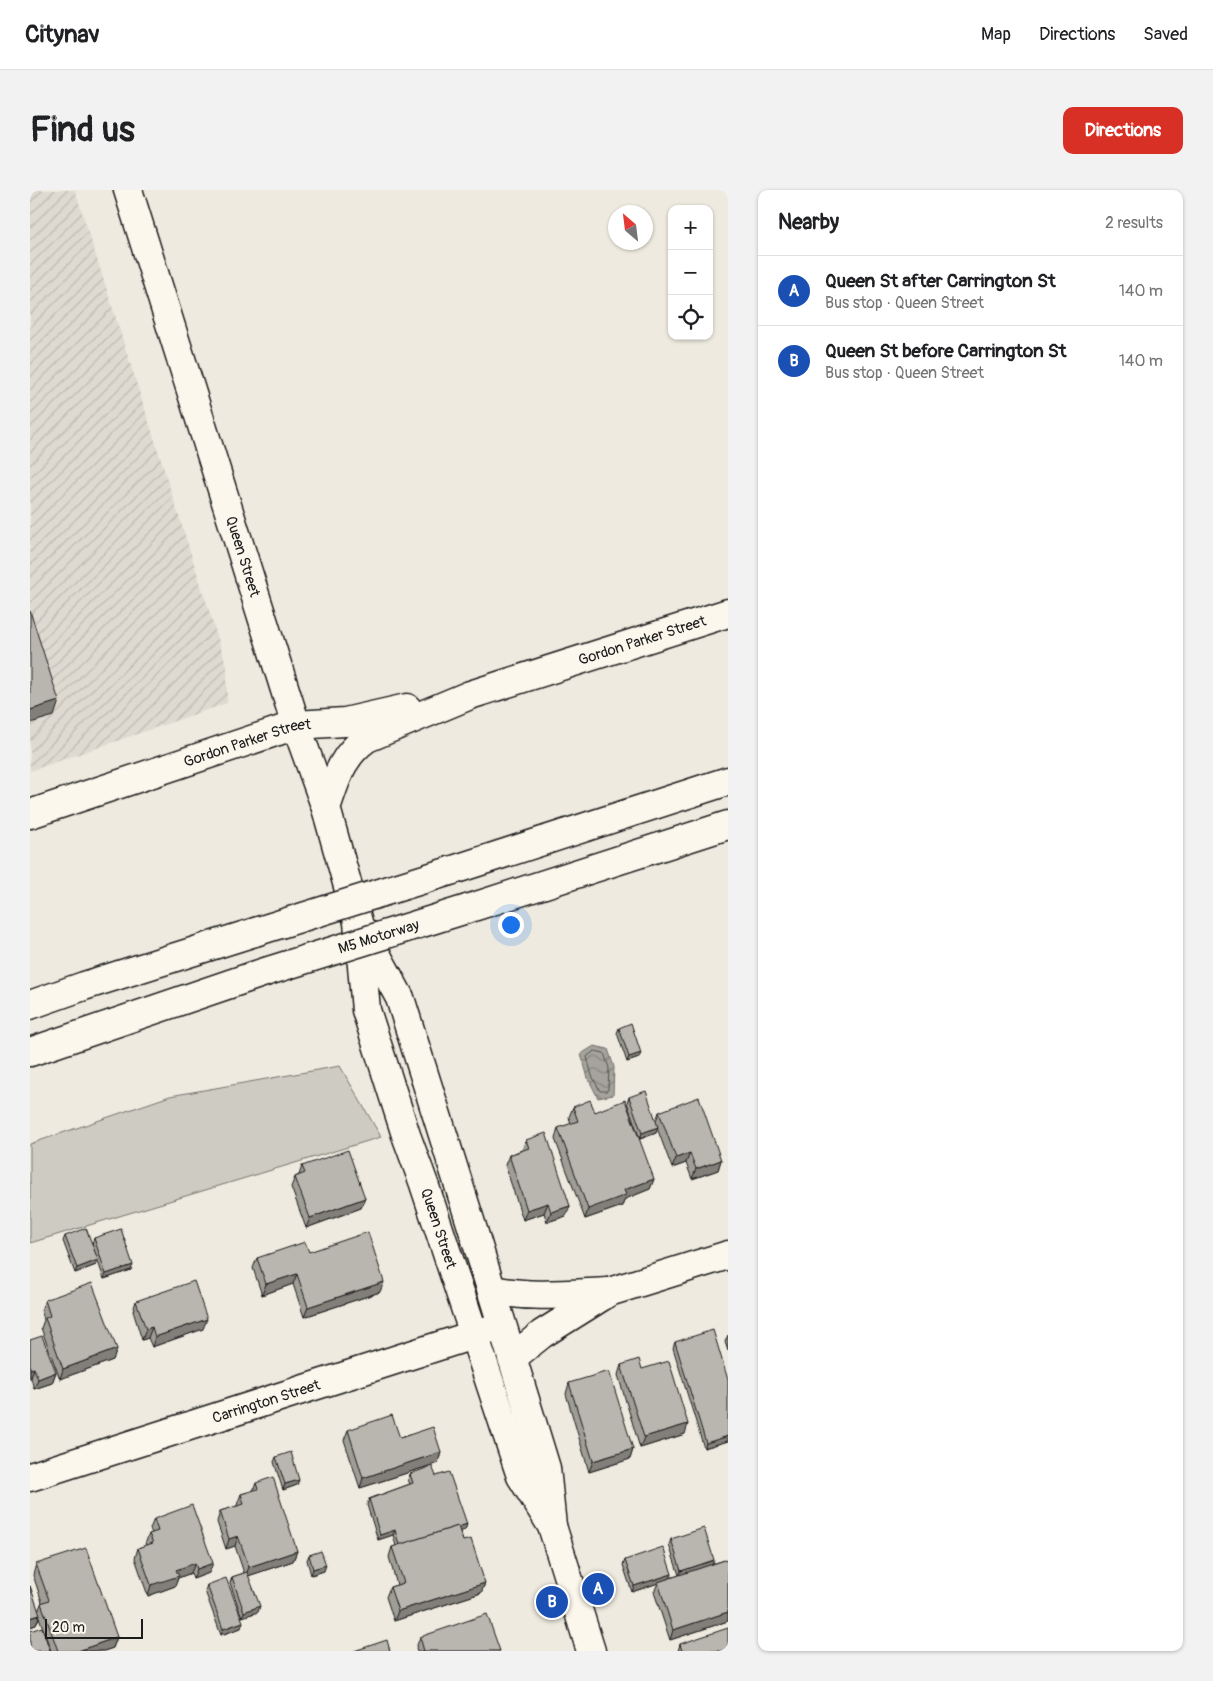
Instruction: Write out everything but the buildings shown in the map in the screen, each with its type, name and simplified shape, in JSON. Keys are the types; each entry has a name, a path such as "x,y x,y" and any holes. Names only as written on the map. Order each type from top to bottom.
{"main road":[{"name":"Queen Street","path":"128,190 296,725 326,808 358,922 366,1010 521,1476 552,1526"},
{"name":"Gordon Parker Street","path":"326,808 346,758 358,744 367,738 470,695 728,613"},
{"name":"Gordon Parker Street","path":"30,814 296,725 345,722 470,695"},
{"path":"30,1006 84,986 450,872 728,781"},
{"name":"M5 Motorway","path":"30,1052 265,972 728,825"},
{"name":"Queen Street","path":"358,922 400,998 546,1468 552,1526 592,1651"},
{"path":"492,1290 514,1295 534,1296 609,1292 728,1255"},
{"path":"512,1358 542,1334 609,1292"},
{"name":"Carrington Street","path":"30,1477 502,1326"}],"shaded area":[{"path":"30,190 75,190 227,667 227,703 30,771"},
{"path":"340,1066 381,1137 30,1243 30,1144 170,1096"}],"water":[{"path":"594,1046 608,1049 614,1067 613,1095 598,1098 588,1078 581,1054"}],"place":[{"name":"Queen St after Carrington St","path":"598,1589"},
{"name":"Queen St before Carrington St","path":"552,1602"}]}
